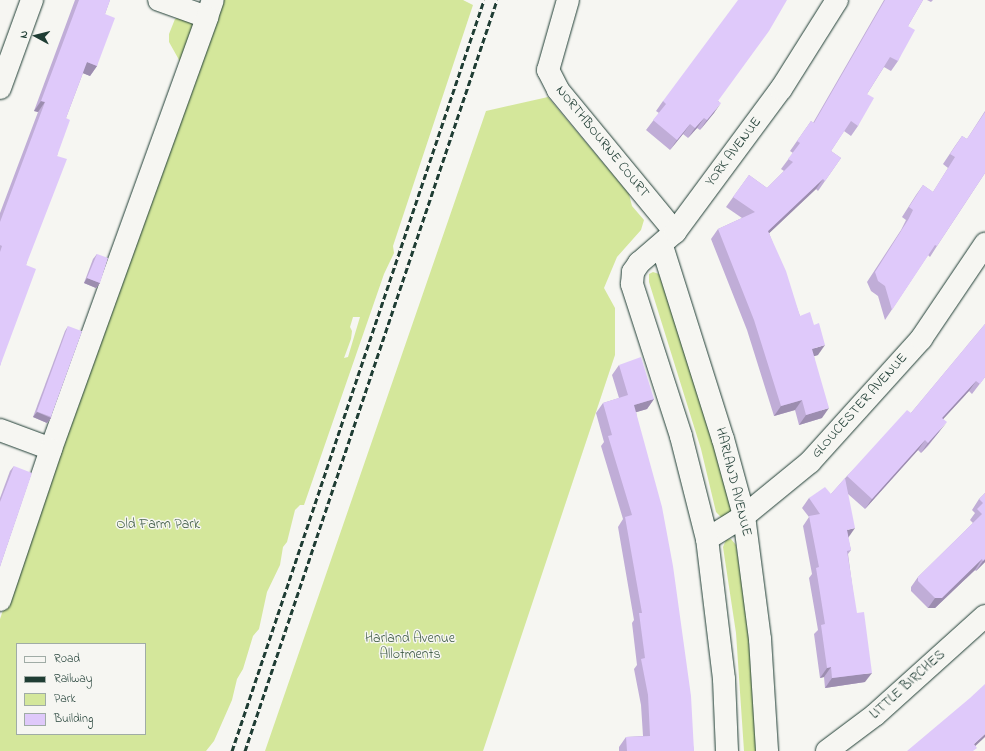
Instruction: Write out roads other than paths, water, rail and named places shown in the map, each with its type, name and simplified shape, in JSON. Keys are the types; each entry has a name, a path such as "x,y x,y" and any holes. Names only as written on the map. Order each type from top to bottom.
{"street":[{"path":"0,88 32,0"},
{"path":"0,600 51,450 210,9 159,0"},
{"name":"NORTHBOURNE COURT","path":"568,0 548,70 558,90 668,239"},
{"name":"YORK AVENUE","path":"707,539 681,436 632,284 634,272 639,262 668,239 781,90 837,0"},
{"name":"HARLAND AVENUE","path":"668,239 744,516 760,639 767,751"},
{"name":"GLOUCESTER AVENUE","path":"707,539 744,516 810,462 915,345 985,244"},
{"path":"0,430 51,450"},
{"path":"707,539 724,679 728,751"},
{"name":"LITTLE BIRCHES","path":"827,751 875,715 985,616"}],"railway":[{"path":"232,751 484,0"},
{"path":"245,751 497,0"}],"park label":[{"name":"Old Farm Park","path":"158,525"},
{"name":"Harland Avenue Allotments","path":"410,648"}]}
